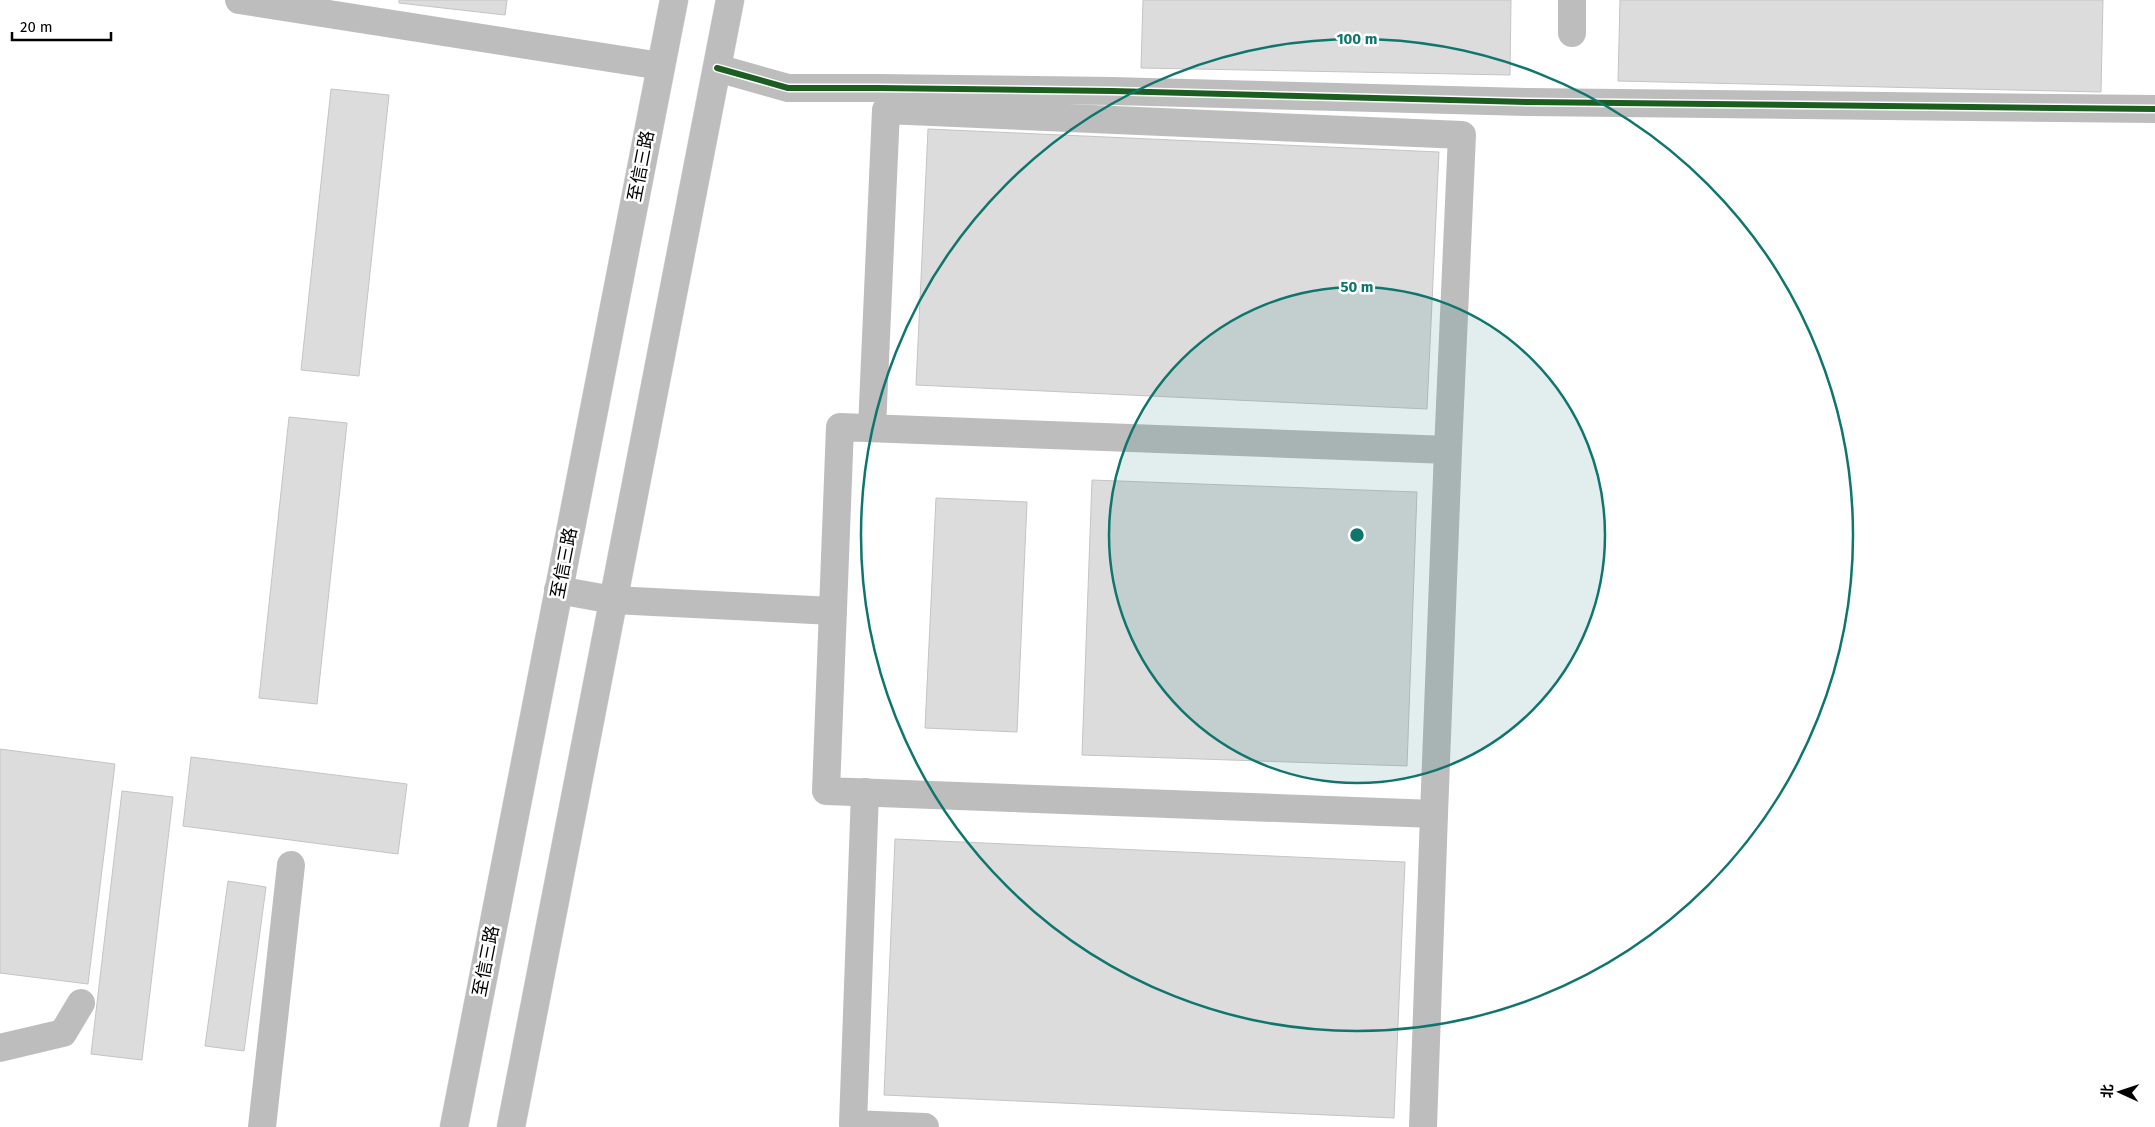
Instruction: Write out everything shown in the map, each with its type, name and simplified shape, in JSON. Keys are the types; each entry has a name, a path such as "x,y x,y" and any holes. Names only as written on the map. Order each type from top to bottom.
{"main road":[{"path":"239,0 322,6 661,66"},
{"name":"至信三路","path":"454,1127 674,0"},
{"path":"510,1127 730,0"},
{"path":"1572,0 1572,33"},
{"path":"717,68 788,88 1093,91 1527,102 2155,109"},
{"path":"872,428 886,110 1462,135 1448,450 1423,1127"},
{"path":"1434,814 826,791 840,427 1448,450"},
{"path":"558,590 613,600 833,610"},
{"path":"865,792 853,1124 925,1127"},
{"path":"262,1127 291,865"},
{"path":"0,1048 63,1033 81,1003"}],"building":[{"path":"399,0 507,0 505,15 399,3"},
{"path":"1143,0 1511,0 1510,75 1141,68"},
{"path":"1620,0 2103,0 2101,92 1618,81"},
{"path":"331,89 389,95 359,376 301,370"},
{"path":"928,129 1439,152 1427,409 916,385"},
{"path":"289,417 347,423 317,704 259,698"},
{"path":"1092,480 1417,492 1407,766 1082,755"},
{"path":"936,498 1027,502 1017,732 925,728"},
{"path":"0,749 115,764 88,984 0,973"},
{"path":"191,757 407,784 398,854 183,826"},
{"path":"122,791 173,797 142,1060 91,1054"},
{"path":"895,839 1405,862 1394,1118 884,1095"},
{"path":"228,881 266,887 244,1051 205,1046"}],"cycle path":[{"path":"717,68 788,88 1112,91 1527,102 2155,109"}]}
